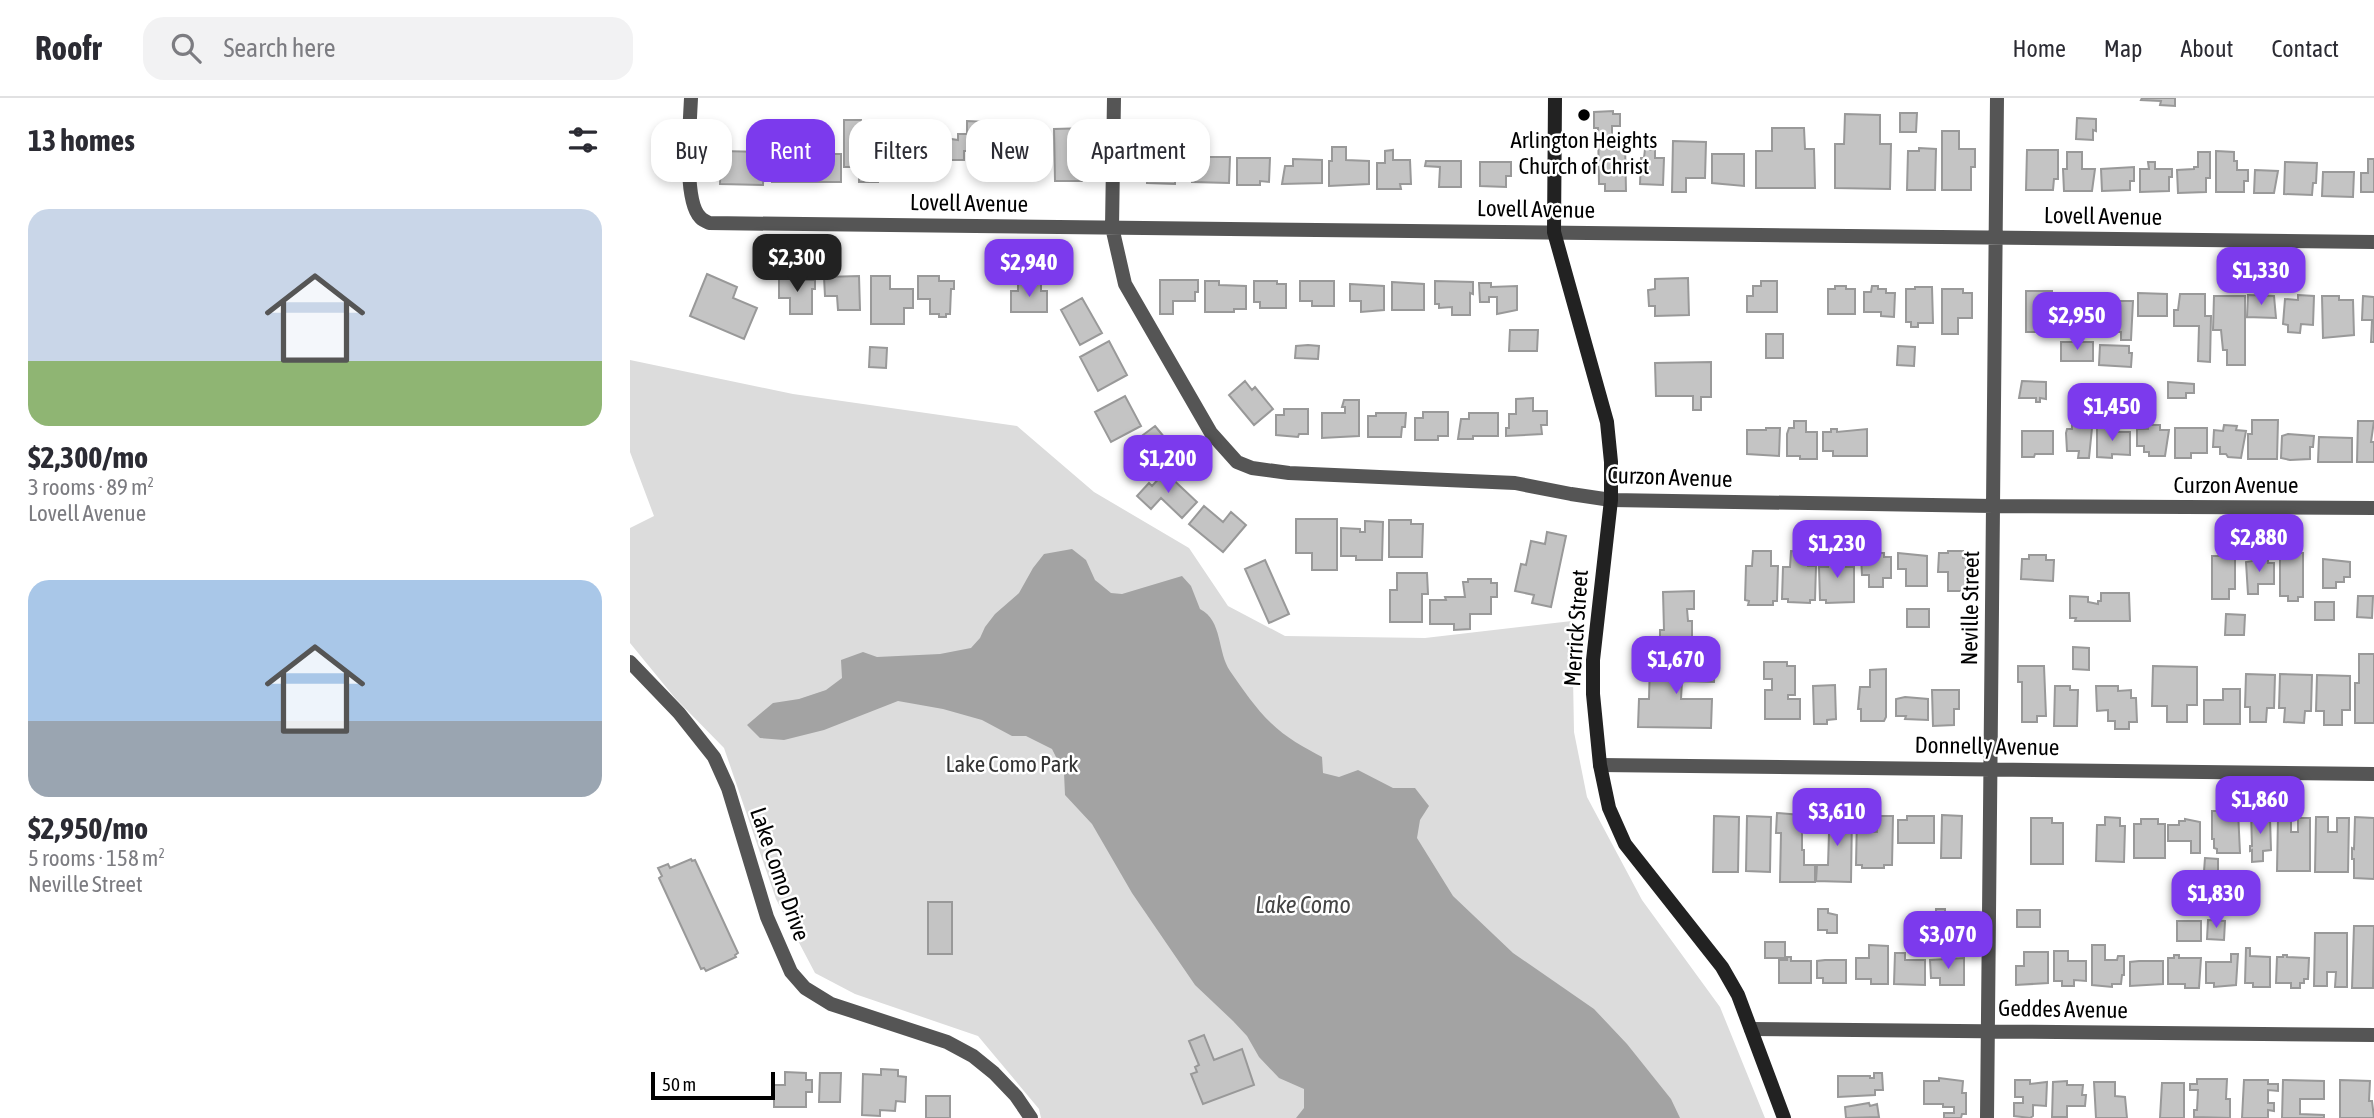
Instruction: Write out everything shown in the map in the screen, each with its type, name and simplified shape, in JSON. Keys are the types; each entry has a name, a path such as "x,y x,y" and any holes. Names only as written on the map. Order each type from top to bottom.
{"street":[{"name":"Lovell Avenue","path":"691,98 689,174 693,204 699,217 709,223 2374,242"},
{"name":"Curzon Avenue","path":"1114,98 1112,227 1125,284 1211,433 1237,462 1252,468 1289,473 1515,483 1611,500 2374,508"},
{"name":"Merrick Street","path":"1555,98 1554,232 1608,422 1611,500 1593,660 1593,694 1600,765 1609,808 1625,844 1722,967 1738,995 1784,1118"},
{"name":"Neville Street","path":"1987,1118 1997,98"},
{"name":"Lake Como Drive","path":"630,662 679,713 714,757 728,789 780,951 791,972 805,988 831,1004 947,1042 973,1056 1016,1096 1031,1118"},
{"name":"Donnelly Avenue","path":"1600,765 2374,774"},
{"name":"Geddes Avenue","path":"1751,1029 2374,1035"}],"green space":[{"name":"Lake Como Park","path":"630,360 793,394 1017,426 1094,492 1189,548 1228,606 1285,636 1425,638 1572,621 1574,732 1587,797 1642,900 1720,1007 1765,1118 1041,1118 1039,1109 978,1036 855,994 815,973 776,899 724,748 675,698 630,643 630,528 654,516 630,452"}],"water":[{"name":"Lake Como","path":"1072,549 1086,560 1095,580 1111,593 1122,594 1182,576 1191,586 1200,609 1213,621 1226,663 1239,684 1260,712 1277,728 1322,757 1323,773 1339,777 1358,770 1393,788 1415,788 1429,806 1420,820 1417,838 1453,896 1513,953 1594,1009 1627,1044 1671,1099 1680,1118 1296,1118 1304,1108 1304,1089 1279,1078 1259,1057 1247,1036 1195,985 1132,893 1092,824 1065,795 1064,773 1052,749 1026,736 1012,736 982,720 943,709 898,701 824,730 784,740 760,738 747,725 773,703 799,699 826,690 842,678 841,660 863,652 877,657 940,654 971,648 995,614 1019,593 1044,554"}],"building":[{"path":"2175,98 2175,106 2160,105 2161,101 2141,100"},
{"path":"1613,111 1613,114 1620,114 1620,126 1612,126 1612,141 1625,141 1626,191 1605,191 1605,184 1599,184 1598,128 1594,128 1594,112"},
{"path":"1900,113 1917,113 1916,132 1900,132"},
{"path":"1845,114 1880,115 1880,144 1891,144 1890,189 1835,188 1835,144 1844,144"},
{"path":"2077,118 2096,119 2093,140 2076,139"},
{"path":"844,120 849,120 849,167 844,167"},
{"path":"1772,128 1804,128 1805,149 1814,149 1815,188 1756,188 1756,151 1772,151"},
{"path":"1054,129 1067,129 1067,181 1055,181"},
{"path":"1942,131 1959,131 1959,149 1975,149 1975,167 1971,167 1971,190 1942,190"},
{"path":"958,134 966,134 964,160 952,160 952,139 958,140"},
{"path":"1673,141 1706,142 1705,178 1686,178 1686,192 1672,192"},
{"path":"1332,147 1346,147 1346,160 1369,161 1369,184 1329,186"},
{"path":"1919,148 1936,149 1935,190 1907,190 1908,151 1919,151"},
{"path":"1645,149 1655,150 1655,158 1664,158 1663,185 1640,184 1641,158 1644,158"},
{"path":"1393,150 1393,160 1410,160 1411,184 1400,184 1401,189 1377,189 1377,163 1385,163 1385,151"},
{"path":"2027,150 2058,150 2058,179 2054,179 2053,190 2026,190"},
{"path":"732,151 746,152 746,182 763,182 763,185 720,184 732,182"},
{"path":"2216,151 2234,152 2237,170 2248,170 2244,192 2216,192"},
{"path":"2067,152 2082,152 2082,169 2095,169 2092,191 2064,191 2063,169 2067,169"},
{"path":"2198,152 2210,152 2210,178 2206,178 2206,192 2178,193 2177,170 2198,167"},
{"path":"835,154 841,154 841,182 835,182"},
{"path":"1712,154 1744,154 1744,186 1712,183"},
{"path":"1210,157 1230,157 1229,183 1192,182 1210,182"},
{"path":"1237,158 1270,158 1269,182 1260,181 1260,185 1237,185"},
{"path":"1293,159 1322,160 1322,183 1282,184 1285,166 1293,166"},
{"path":"2368,159 2374,159 2374,192 2361,192 2361,173 2368,173"},
{"path":"1426,161 1461,161 1461,187 1439,187 1440,167 1425,166"},
{"path":"1480,162 1511,162 1511,176 1506,176 1506,187 1480,186"},
{"path":"2148,162 2155,162 2155,169 2172,169 2169,191 2140,192 2140,169 2149,169"},
{"path":"2285,162 2317,163 2312,195 2284,194"},
{"path":"2134,167 2134,181 2130,181 2130,190 2102,191 2101,169"},
{"path":"2255,170 2278,171 2274,193 2254,193"},
{"path":"2323,172 2354,172 2353,197 2322,196"},
{"path":"1175,182 1175,184 1147,183"},
{"path":"707,274 737,287 733,298 757,308 744,339 690,316"},
{"path":"779,276 801,276 801,280 815,280 815,289 812,289 812,314 790,314 790,298 779,298"},
{"path":"859,276 860,310 838,310 837,296 825,296 824,277"},
{"path":"871,276 890,276 890,289 913,289 913,308 904,308 904,324 871,324"},
{"path":"918,276 939,276 939,281 954,281 950,314 939,317 939,314 930,314 930,299 918,299"},
{"path":"1688,278 1689,315 1655,316 1655,306 1649,306 1648,290 1655,289 1655,279"},
{"path":"1160,280 1198,280 1195,301 1173,301 1173,314 1160,314"},
{"path":"1205,281 1219,281 1219,285 1246,286 1246,309 1234,309 1234,312 1205,312"},
{"path":"1254,281 1277,281 1277,284 1286,284 1286,308 1260,308 1260,302 1254,302"},
{"path":"1300,281 1334,281 1334,306 1312,306 1312,301 1300,301"},
{"path":"1435,281 1473,282 1470,315 1452,315 1452,307 1439,308 1439,304 1435,304"},
{"path":"1761,281 1777,281 1777,312 1747,312 1747,296 1753,296 1753,286 1761,286"},
{"path":"1392,282 1424,284 1424,310 1392,310"},
{"path":"1479,283 1491,283 1491,287 1517,286 1517,310 1497,314 1497,297 1489,297 1489,302 1480,302"},
{"path":"1018,284 1041,284 1041,291 1047,291 1047,312 1011,312 1011,291 1018,291"},
{"path":"1350,284 1384,286 1384,310 1361,312 1361,301 1350,301"},
{"path":"1835,286 1855,289 1855,314 1828,314 1828,289 1835,289"},
{"path":"1872,286 1886,289 1886,293 1895,293 1894,317 1881,316 1881,312 1864,312 1864,292 1871,292"},
{"path":"1932,287 1933,323 1918,323 1918,327 1911,327 1911,322 1906,322 1906,289"},
{"path":"1942,289 1963,289 1963,293 1972,293 1972,318 1958,318 1958,334 1942,334"},
{"path":"2026,291 2052,291 2052,332 2026,332"},
{"path":"2138,293 2167,294 2167,316 2138,316"},
{"path":"2180,294 2205,294 2205,316 2211,316 2210,362 2198,361 2199,326 2174,326 2174,310 2178,310"},
{"path":"2248,295 2274,296 2276,318 2247,317"},
{"path":"2298,295 2314,296 2313,325 2301,324 2300,333 2288,332 2288,325 2283,324 2285,299 2298,300"},
{"path":"2214,296 2245,296 2245,365 2227,365 2227,350 2223,350 2221,330 2213,330"},
{"path":"2322,296 2339,296 2339,300 2353,300 2354,335 2323,338"},
{"path":"2363,296 2374,297 2374,342 2371,342 2372,320 2362,320"},
{"path":"1082,298 1102,333 1080,345 1061,310"},
{"path":"2074,298 2093,301 2093,312 2098,312 2098,330 2062,330 2058,316 2062,316 2062,301 2074,301"},
{"path":"2108,301 2133,301 2131,340 2121,340 2121,332 2111,332 2111,327 2106,327"},
{"path":"1510,330 1538,330 1537,351 1509,351"},
{"path":"1766,334 1783,334 1783,358 1766,358"},
{"path":"1109,341 1127,375 1098,391 1080,357"},
{"path":"2061,342 2093,342 2093,361 2061,361"},
{"path":"2100,345 2129,346 2129,353 2132,353 2131,367 2099,365"},
{"path":"1296,346 1319,346 1318,359 1295,358"},
{"path":"1898,346 1915,347 1914,366 1897,365"},
{"path":"870,347 887,348 886,368 869,367"},
{"path":"1711,362 1711,397 1701,397 1701,410 1693,410 1693,396 1656,396 1655,363"},
{"path":"1245,381 1252,390 1255,387 1273,409 1254,425 1229,395"},
{"path":"2022,381 2046,382 2046,399 2040,398 2040,402 2036,402 2036,398 2019,398"},
{"path":"2168,382 2194,384 2194,393 2186,393 2186,398 2168,398"},
{"path":"2098,386 2132,388 2132,404 2098,405"},
{"path":"1125,396 1141,426 1111,442 1095,412"},
{"path":"1533,398 1533,411 1547,411 1547,425 1541,425 1542,434 1506,436 1509,414 1516,414 1516,399"},
{"path":"1344,400 1359,400 1359,436 1322,438 1322,413 1345,413 1345,407 1342,407"},
{"path":"1284,409 1308,409 1308,434 1299,434 1298,437 1276,435 1276,415 1284,415"},
{"path":"1423,412 1448,412 1448,436 1438,436 1438,440 1415,440 1415,418 1423,418"},
{"path":"1376,413 1406,413 1401,437 1368,437 1368,416 1376,416"},
{"path":"1469,413 1498,413 1498,436 1458,439 1461,419 1469,419"},
{"path":"2252,420 2278,420 2277,459 2248,459 2248,434 2252,434"},
{"path":"1794,421 1806,421 1806,432 1817,432 1817,459 1787,456 1787,434 1789,428 1794,428"},
{"path":"2358,421 2374,421 2371,442 2374,442 2374,462 2357,462"},
{"path":"2072,424 2083,424 2082,428 2092,428 2089,458 2078,458 2079,451 2067,451 2066,433 2067,429 2072,429"},
{"path":"2148,425 2160,425 2160,430 2169,430 2165,456 2149,456 2149,452 2144,452 2144,446 2137,446 2137,429 2148,429"},
{"path":"2224,425 2237,426 2236,430 2246,431 2241,458 2220,454 2220,447 2213,447 2214,430 2223,431"},
{"path":"1155,426 1170,444 1142,466 1127,447"},
{"path":"2097,426 2109,426 2109,432 2130,432 2130,455 2097,457"},
{"path":"1780,428 1779,456 1747,454 1747,430"},
{"path":"2175,428 2207,428 2207,453 2191,453 2191,458 2175,458"},
{"path":"1831,429 1837,429 1837,432 1867,429 1867,456 1833,456 1833,451 1823,451 1823,432 1831,432"},
{"path":"2022,431 2053,431 2053,454 2022,457"},
{"path":"2282,436 2314,436 2310,459 2281,458"},
{"path":"2319,437 2352,438 2352,462 2318,462"},
{"path":"1165,472 1197,502 1182,518 1161,498 1151,509 1137,496 1149,483 1152,486"},
{"path":"1204,506 1223,522 1231,512 1246,525 1223,552 1189,524"},
{"path":"1296,519 1337,519 1337,570 1312,570 1312,553 1296,553"},
{"path":"1389,520 1411,520 1411,524 1423,524 1422,557 1389,557"},
{"path":"1365,521 1383,522 1382,560 1356,560 1356,556 1341,556 1341,528 1360,529 1360,532 1365,532"},
{"path":"1547,532 1566,536 1551,607 1532,603 1534,595 1515,591 1521,564 1526,565 1531,541 1545,544"},
{"path":"1753,551 1771,551 1771,566 1778,566 1777,601 1773,601 1773,605 1748,605 1749,601 1745,600 1746,566 1752,566"},
{"path":"1791,551 1809,552 1808,566 1816,566 1815,600 1810,600 1810,603 1788,602 1788,599 1782,599 1783,567 1790,567"},
{"path":"1846,551 1846,567 1854,567 1854,602 1826,603 1826,600 1820,600 1819,567 1828,567 1828,552"},
{"path":"1963,551 1963,558 1966,558 1966,591 1948,591 1948,572 1938,572 1939,553"},
{"path":"1872,553 1884,553 1884,557 1891,557 1891,578 1883,578 1883,587 1869,587 1869,575 1862,575 1861,556 1872,556"},
{"path":"1898,553 1927,556 1927,586 1906,586 1906,569 1898,569"},
{"path":"2285,553 2303,553 2303,597 2298,597 2298,601 2288,601 2288,596 2280,596 2280,558 2285,558"},
{"path":"2029,555 2046,555 2046,560 2054,560 2053,581 2021,579 2022,559 2029,559"},
{"path":"2212,556 2235,556 2235,589 2229,589 2229,599 2212,599"},
{"path":"2268,558 2268,563 2274,563 2274,584 2258,584 2258,594 2248,594 2246,562"},
{"path":"2323,559 2350,562 2350,577 2344,577 2344,582 2336,582 2336,588 2323,588"},
{"path":"1265,560 1289,614 1269,623 1245,569"},
{"path":"1397,573 1427,573 1428,594 1422,594 1422,622 1390,622 1390,590 1397,590"},
{"path":"1468,579 1491,579 1491,583 1497,583 1497,597 1491,597 1491,614 1470,614 1470,629 1454,630 1454,624 1430,624 1430,600 1465,597 1463,582 1468,582"},
{"path":"1694,591 1694,609 1687,609 1688,621 1692,621 1692,650 1660,651 1660,630 1664,630 1663,592"},
{"path":"2101,593 2129,593 2130,621 2075,621 2076,618 2070,618 2070,596 2088,597 2088,602 2098,604 2098,601 2101,601"},
{"path":"2358,596 2373,596 2372,618 2357,617"},
{"path":"2315,602 2334,602 2334,620 2315,620"},
{"path":"1907,609 1929,609 1929,627 1907,627"},
{"path":"2226,614 2245,615 2244,635 2225,635"},
{"path":"2073,647 2089,648 2089,670 2073,669"},
{"path":"2359,654 2374,654 2374,723 2355,723 2355,683 2359,683"},
{"path":"1650,661 1715,662 1714,682 1682,681 1681,699 1712,699 1711,728 1638,727 1639,699 1649,699"},
{"path":"1764,662 1787,662 1787,666 1795,666 1795,695 1788,695 1788,699 1800,699 1800,719 1765,719 1765,690 1772,690 1772,679 1764,679"},
{"path":"2018,666 2044,666 2046,716 2037,716 2037,722 2022,722 2022,682 2018,682"},
{"path":"2153,666 2197,667 2197,705 2187,705 2187,722 2167,722 2167,706 2152,706"},
{"path":"1886,669 1886,717 1884,721 1861,721 1861,709 1858,709 1860,687 1870,687 1870,670"},
{"path":"2246,674 2275,675 2274,708 2267,708 2266,722 2250,722 2250,707 2245,707"},
{"path":"2280,674 2312,675 2311,711 2305,711 2304,723 2284,722 2285,708 2279,708"},
{"path":"2317,675 2350,676 2350,710 2342,710 2342,725 2324,725 2324,711 2316,711"},
{"path":"1835,685 1836,719 1827,720 1827,724 1814,724 1813,686"},
{"path":"2055,686 2070,686 2070,690 2078,690 2077,726 2054,726"},
{"path":"2096,686 2118,686 2118,691 2131,690 2131,698 2136,698 2137,722 2129,722 2129,729 2115,729 2115,721 2108,721 2108,710 2097,711"},
{"path":"2223,689 2240,689 2240,724 2204,724 2204,700 2223,700"},
{"path":"1932,690 1959,690 1959,709 1954,709 1954,725 1933,726"},
{"path":"1896,699 1928,699 1928,720 1896,716"},
{"path":"2212,811 2238,811 2240,853 2217,853 2212,839"},
{"path":"2264,811 2264,818 2270,818 2271,850 2263,851 2263,861 2252,862 2251,812"},
{"path":"1777,813 1813,816 1813,833 1802,832 1802,850 1804,865 1815,865 1815,882 1780,882 1781,833 1776,833"},
{"path":"1852,814 1851,882 1816,881 1817,865 1828,865 1829,833 1820,833 1820,815"},
{"path":"1942,815 1962,816 1961,858 1941,858"},
{"path":"1714,816 1739,817 1738,872 1713,872"},
{"path":"1747,816 1771,817 1770,872 1746,871"},
{"path":"1857,816 1874,816 1874,832 1877,832 1877,816 1893,816 1892,865 1884,865 1884,868 1862,868 1862,865 1856,865"},
{"path":"1907,816 1934,816 1934,843 1898,843 1898,820 1907,820"},
{"path":"2105,817 2120,818 2120,826 2125,826 2124,862 2096,861 2097,825 2105,825"},
{"path":"2278,817 2291,817 2291,832 2298,832 2298,818 2310,818 2310,871 2277,871"},
{"path":"2316,817 2328,817 2328,832 2337,832 2337,818 2349,818 2348,872 2315,872"},
{"path":"2355,817 2374,818 2374,879 2354,878 2352,848 2354,849"},
{"path":"2031,818 2052,818 2052,823 2063,823 2063,864 2031,864"},
{"path":"2141,819 2158,819 2158,824 2165,824 2165,858 2134,858 2134,824 2141,824"},
{"path":"2185,819 2200,822 2200,853 2191,853 2191,841 2168,841 2168,825 2179,825 2179,821"},
{"path":"2205,858 2218,859 2218,873 2222,873 2222,899 2202,898"},
{"path":"691,859 695,860 738,953 736,957 706,971 701,969 659,878 662,876 658,868 668,864 670,868"},
{"path":"928,902 952,902 952,954 928,954"},
{"path":"1818,909 1828,909 1828,913 1837,915 1837,933 1818,930"},
{"path":"1936,909 1963,913 1963,929 1936,927"},
{"path":"2017,910 2040,910 2040,927 2017,927"},
{"path":"2208,920 2225,921 2224,940 2207,939"},
{"path":"2177,921 2201,921 2201,941 2177,941"},
{"path":"2354,926 2374,926 2373,988 2352,988"},
{"path":"2315,933 2347,933 2347,987 2335,987 2336,972 2327,972 2327,986 2314,986"},
{"path":"1765,942 1785,942 1785,958 1765,958"},
{"path":"1869,945 1888,946 1888,984 1871,984 1871,979 1856,979 1856,958 1869,958"},
{"path":"2092,945 2105,945 2105,960 2117,960 2118,956 2124,956 2121,984 2112,984 2112,987 2092,985"},
{"path":"2246,948 2250,948 2250,956 2270,957 2270,987 2253,987 2253,983 2245,983"},
{"path":"2054,951 2068,951 2068,961 2086,961 2086,981 2074,980 2074,986 2062,986 2062,981 2054,981"},
{"path":"2024,952 2048,952 2048,983 2016,985 2016,966 2024,966"},
{"path":"1895,953 1905,953 1905,960 1925,960 1925,985 1894,984"},
{"path":"2231,954 2238,954 2236,985 2214,987 2214,983 2206,983 2206,962 2231,962"},
{"path":"2174,955 2179,955 2179,958 2201,958 2199,988 2185,988 2185,984 2168,984 2168,958 2174,958"},
{"path":"2283,955 2309,958 2308,979 2300,983 2300,988 2291,988 2291,983 2276,983 2277,957"},
{"path":"1787,957 1791,957 1791,961 1811,961 1811,983 1779,983 1779,960 1787,960"},
{"path":"1964,958 1964,985 1940,985 1940,978 1931,978 1930,960"},
{"path":"1846,960 1846,983 1823,983 1823,978 1817,978 1817,961"},
{"path":"2163,961 2163,984 2130,986 2130,962"},
{"path":"1204,1035 1214,1060 1242,1049 1254,1085 1203,1104 1191,1074 1197,1072 1195,1067 1199,1065 1189,1041"},
{"path":"881,1069 898,1070 898,1076 906,1077 905,1102 896,1101 895,1111 880,1110 880,1116 862,1115 863,1074 881,1075"},
{"path":"785,1072 806,1073 806,1080 812,1080 812,1092 806,1092 806,1107 774,1107 774,1085 785,1085"},
{"path":"820,1073 841,1073 840,1102 819,1102"},
{"path":"1874,1073 1882,1073 1883,1090 1875,1090 1875,1095 1838,1097 1838,1076 1874,1078"},
{"path":"1939,1078 1963,1081 1966,1114 1962,1114 1961,1118 1944,1118 1944,1113 1954,1113 1954,1107 1924,1104 1924,1081 1939,1081"},
{"path":"2197,1079 2227,1079 2226,1099 2230,1099 2230,1118 2194,1117 2198,1090 2190,1090 2190,1084 2197,1084"},
{"path":"2015,1080 2030,1080 2030,1084 2047,1082 2046,1106 2033,1105 2033,1116 2030,1118 2014,1116 2014,1103 2023,1103 2023,1097 2015,1097"},
{"path":"2244,1080 2268,1080 2268,1084 2278,1084 2278,1091 2268,1090 2268,1103 2274,1103 2274,1111 2268,1110 2268,1118 2242,1118"},
{"path":"2283,1080 2324,1081 2324,1099 2300,1099 2300,1114 2324,1115 2324,1118 2282,1118"},
{"path":"2340,1080 2370,1081 2369,1101 2372,1101 2374,1118 2340,1118"},
{"path":"2067,1081 2067,1085 2083,1085 2085,1106 2067,1106 2067,1117 2052,1117 2053,1082"},
{"path":"2094,1082 2115,1082 2115,1096 2125,1097 2127,1118 2096,1118"},
{"path":"2162,1083 2184,1083 2184,1118 2160,1118"},
{"path":"926,1096 950,1096 950,1118 926,1118"},
{"path":"1869,1103 1870,1106 1877,1104 1879,1117 1846,1118 1845,1107"}],"place":[{"name":"Arlington Heights Church of Christ","path":"1584,115"}]}
